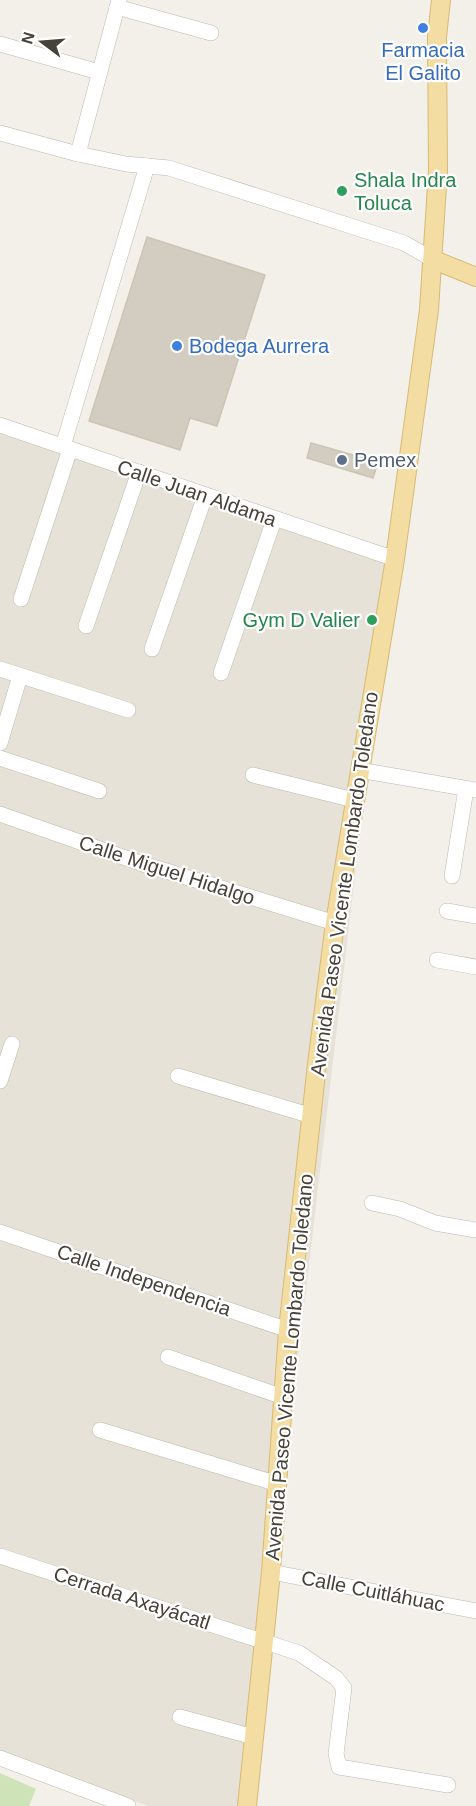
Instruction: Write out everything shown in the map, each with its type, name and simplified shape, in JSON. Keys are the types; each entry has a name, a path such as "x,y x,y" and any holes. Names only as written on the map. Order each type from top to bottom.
{"main road":[{"name":"Avenida Paseo Vicente Lombardo Toledano","path":"247,1806 271,1572 288,1330 335,923 395,559 434,260 438,170 437,37 441,0"},
{"path":"434,260 476,277"}],"street":[{"path":"78,154 118,3 211,33"},
{"path":"0,44 99,72"},
{"path":"0,133 78,154 169,168 404,243 434,260"},
{"path":"21,599 147,166"},
{"name":"Calle Juan Aldama","path":"1,430 67,447 274,520 395,559"},
{"path":"86,626 139,472"},
{"path":"152,649 205,496"},
{"path":"220,673 274,520"},
{"path":"0,669 128,711"},
{"path":"0,743 20,676"},
{"path":"0,758 99,791"},
{"path":"359,770 471,790 452,876"},
{"path":"253,775 354,800"},
{"name":"Calle Miguel Hidalgo","path":"0,814 149,866 335,923"},
{"path":"447,911 476,916"},
{"path":"437,960 476,967"},
{"path":"0,1081 12,1044"},
{"path":"178,1076 312,1116"},
{"path":"372,1203 400,1209 435,1223 476,1230"},
{"name":"Calle Independencia","path":"0,1232 288,1330"},
{"path":"168,1357 283,1397"},
{"path":"100,1430 278,1484"},
{"name":"Cerrada Axayácatl","path":"0,1556 299,1653 341,1683 344,1695 336,1761 343,1769 448,1785"},
{"name":"Calle Cuitláhuac","path":"271,1572 476,1611"},
{"path":"180,1717 254,1737"},
{"path":"0,1758 128,1806"}],"shaded area":[{"path":"0,427 392,563 245,1806 148,1806 0,1753"}],"green space":[{"path":"0,1773 36,1789 29,1806 0,1806"}],"building":[{"name":"Bodega Aurrera","path":"147,237 265,275 217,426 190,418 180,450 89,421"},
{"name":"Pemex","path":"311,443 378,462 373,478 307,458"}],"place":[{"name":"Farmacia El Galito","path":"423,28"},
{"name":"Shala Indra Toluca","path":"342,191"},
{"name":"Bodega Aurrera","path":"177,346"},
{"name":"Pemex","path":"342,460"},
{"name":"Gym D Valier","path":"372,620"}]}
